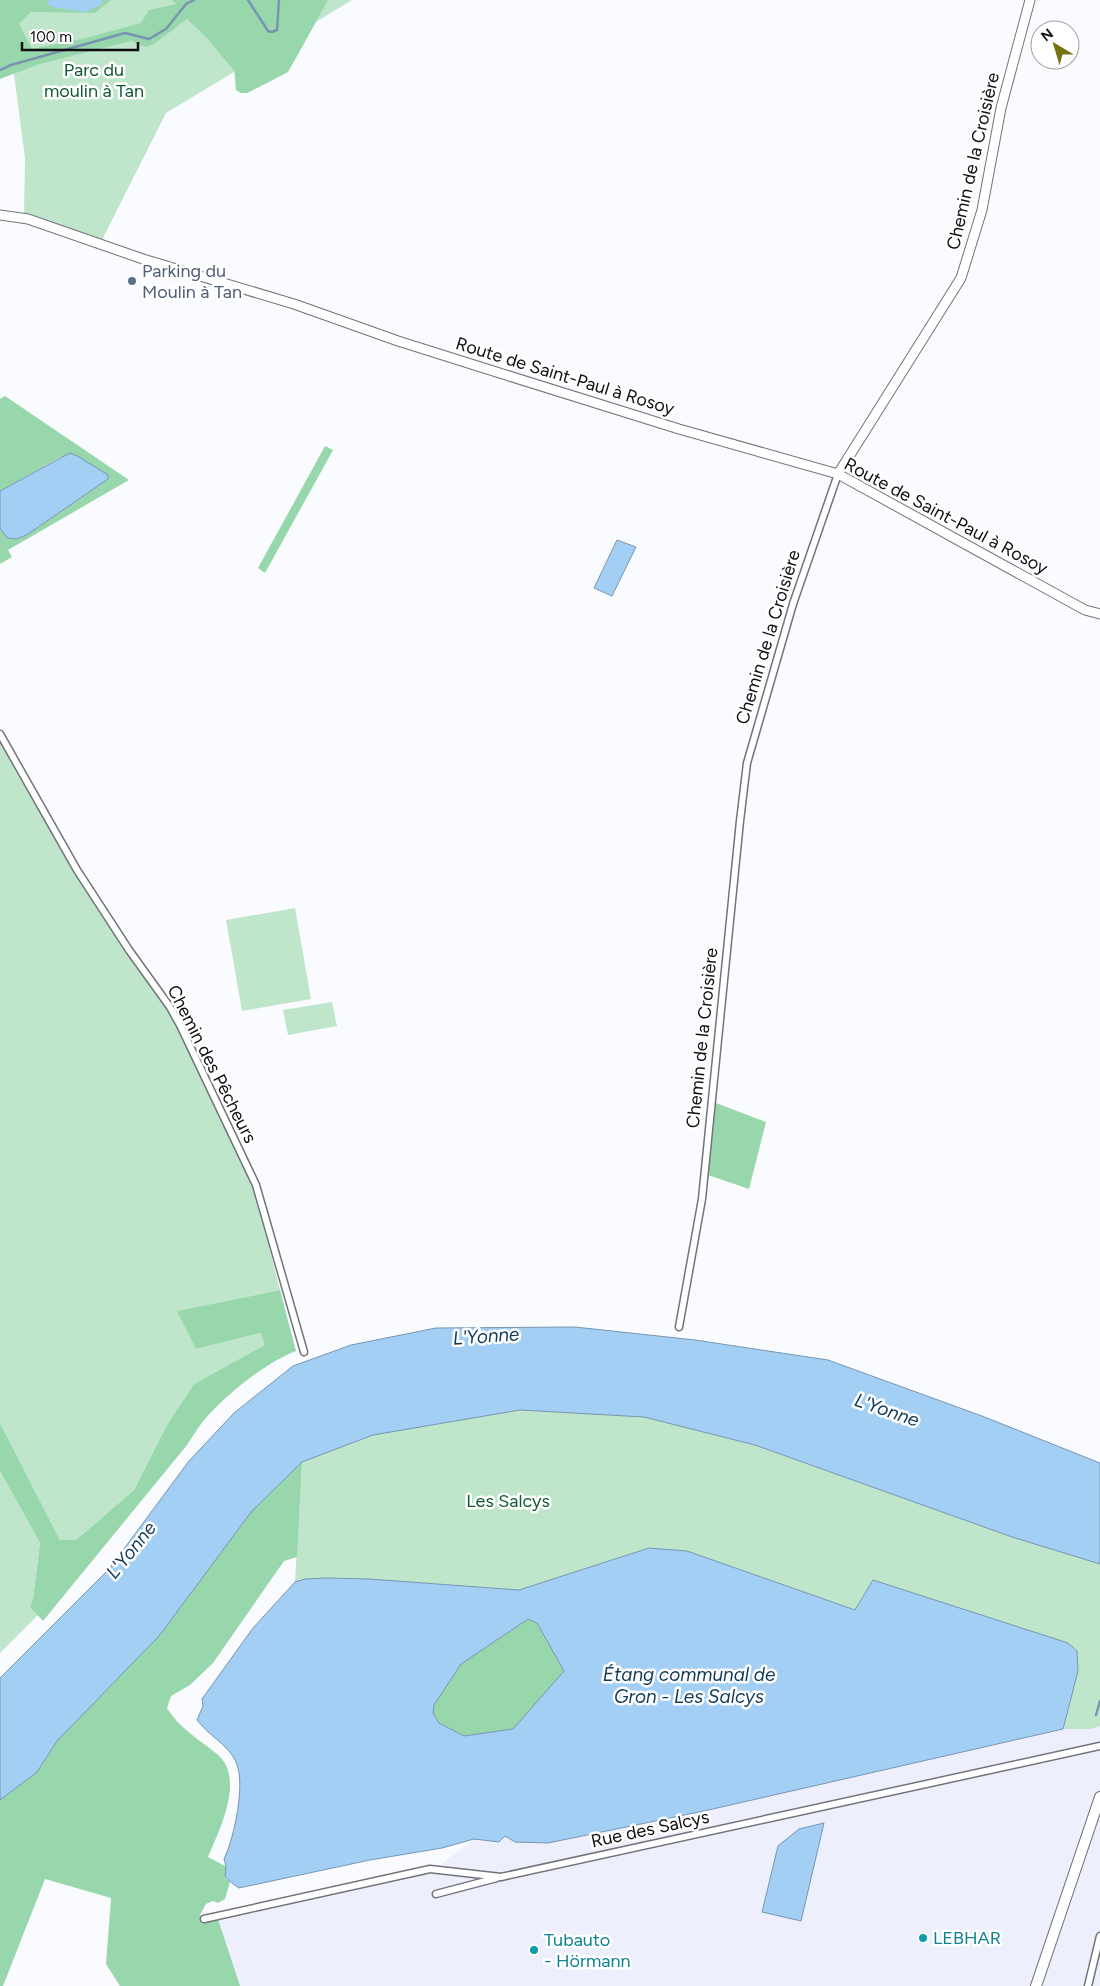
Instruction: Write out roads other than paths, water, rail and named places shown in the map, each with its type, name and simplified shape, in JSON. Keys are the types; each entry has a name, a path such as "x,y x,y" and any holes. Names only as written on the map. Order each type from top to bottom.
{"main road":[{"path":"1036,1986 1100,1797"}],"street":[{"name":"Chemin de la Croisière","path":"679,1327 702,1199 747,763 794,604 838,474 961,278 982,210 1001,108 1030,0"},
{"name":"Route de Saint-Paul à Rosoy","path":"0,215 28,219 143,259 294,304 398,341 685,430 838,474 1085,610 1100,615"},
{"name":"Chemin des Pêcheurs","path":"0,734 77,870 129,950 170,1007 184,1034 256,1185 304,1352"},
{"name":"Rue des Salcys","path":"204,1919 430,1869 501,1877 1100,1746"},
{"path":"436,1894 501,1877"},
{"path":"1088,1986 1100,1936"}],"water":[{"path":"70,453 108,475 108,479 28,534 17,539 7,538 0,528 0,491"},
{"path":"617,540 636,547 612,596 594,588"},
{"name":"L'Yonne","path":"575,1327 695,1340 828,1360 982,1416 1100,1463 1100,1564 1012,1537 755,1445 644,1417 520,1410 373,1435 302,1462 252,1511 159,1636 57,1741 37,1772 0,1800 0,1678 109,1569 189,1461 234,1413 293,1366 351,1345 436,1328"},
{"name":"Étang communal de Gron - Les Salcys","path":"649,1548 687,1551 855,1610 873,1580 1068,1643 1077,1651 1078,1671 1063,1729 704,1811 548,1843 515,1842 505,1836 499,1842 474,1839 442,1848 370,1860 239,1888 226,1877 224,1859 232,1838 238,1810 240,1781 238,1769 232,1754 197,1720 203,1706 202,1699 253,1628 295,1582 305,1579 327,1578 369,1579 519,1590","holes":["528,1619 537,1623 564,1671 513,1729 464,1736 439,1723 433,1713 434,1705 461,1664"]},
{"path":"824,1823 801,1921 762,1912 778,1846 799,1829"}],"waterway":[{"path":"54,0 84,5 95,0"},
{"path":"0,70 11,65 125,33 149,39 166,29 186,4 194,0"},
{"path":"248,0 268,31 272,32 277,30 279,0"},
{"path":"1096,1715 1100,1701"}],"place":[{"name":"Parking du Moulin à Tan","path":"132,281"},
{"name":"LEBHAR","path":"923,1938"},
{"name":"Tubauto - Hörmann","path":"534,1950"}],"park label":[{"name":"Parc du moulin à Tan","path":"94,80"},
{"name":"Les Salcys","path":"508,1501"}]}
